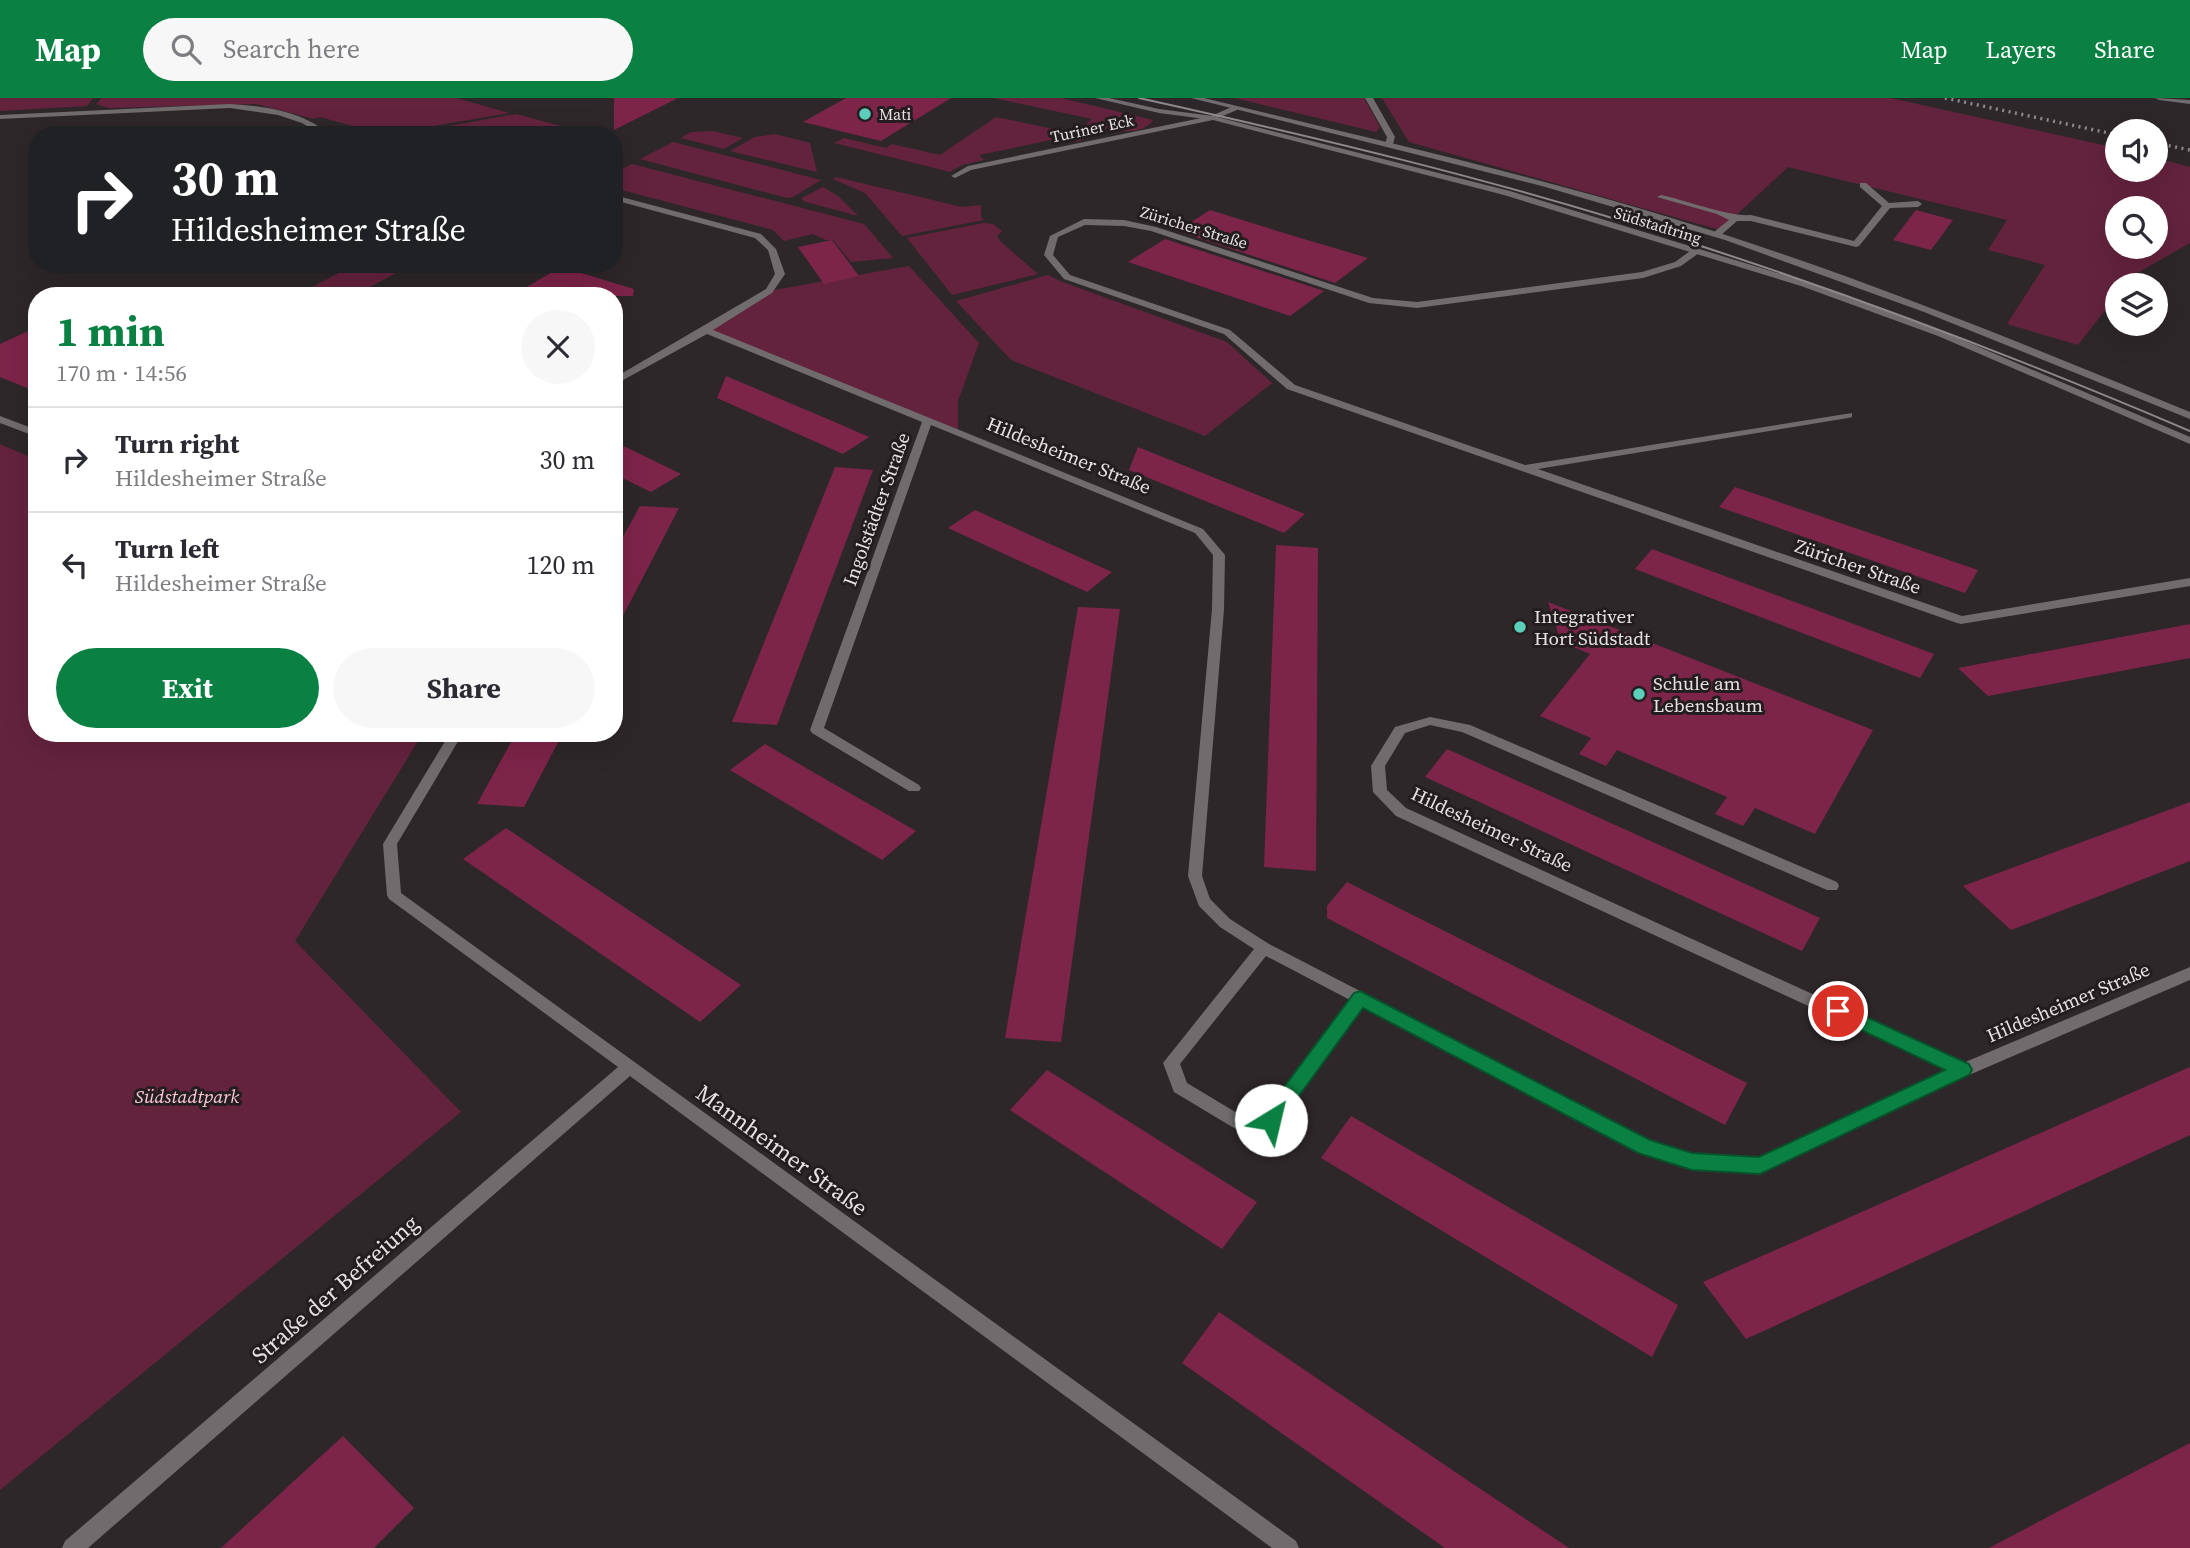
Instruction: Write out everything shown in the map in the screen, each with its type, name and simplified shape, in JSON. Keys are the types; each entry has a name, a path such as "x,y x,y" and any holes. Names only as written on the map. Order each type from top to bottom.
{"street":[{"name":"Südstadtring","path":"1100,98 1159,111 1213,118 1507,193 1804,284 1941,334 2190,441"},
{"name":"Südstadtring","path":"1195,98 1546,184 1717,234 1870,288 2190,416"},
{"path":"1369,98 1391,137 1389,145"},
{"path":"2158,98 2190,102"},
{"path":"0,117 242,106 255,107 315,126"},
{"name":"Turiner Eck","path":"955,176 968,168 1213,118 1234,108"},
{"path":"1863,185 1887,206 1918,204"},
{"path":"1661,197 1720,212 1735,219 1762,219 1856,244 1887,206"},
{"path":"623,199 758,236 772,249 780,274 769,291 623,377"},
{"path":"1717,234 1735,219"},
{"name":"Züricher Straße","path":"1696,251 1678,264 1643,275 1417,305 1372,301 1134,225 1084,222 1054,236 1048,256 1067,277 1227,332 1291,387 1961,620 2190,582"},
{"name":"Ingolstädter Straße","path":"706,330 927,421 817,730 914,788"},
{"name":"Züricher Straße","path":"1524,468 1848,415"},
{"path":"0,419 28,430"},
{"name":"Hildesheimer Straße","path":"927,421 1199,531 1219,555 1218,609 1195,876 1204,902 1225,923 1264,948 1645,1147 1692,1161 1760,1165 1963,1070 2190,973"},
{"name":"Hildesheimer Straße","path":"1832,887 1465,728 1430,721 1400,730 1378,766 1380,792 1401,812 1963,1070"},
{"name":"Mannheimer Straße","path":"452,742 390,844 394,895 1289,1548"},
{"path":"1264,948 1171,1063 1180,1087 1240,1123 1271,1120 1360,998"},
{"name":"Straße der Befreiung","path":"72,1548 630,1066"}],"green space":[{"path":"0,98 93,98 87,106 0,111"},
{"path":"102,98 456,98 509,113 434,126 353,126 256,104 109,108 96,104"},
{"path":"994,98 1061,98 1153,120 1139,130 1112,130 1086,124 1092,119"},
{"path":"1235,98 1364,98 1380,127 1376,132"},
{"path":"1382,98 1890,98 2105,145 2105,182 2168,182 2168,161 2190,167 2190,243 2168,256 2168,196 2105,196 2105,259 2162,259 2137,273 2105,273 2105,310 2078,345 2007,324 2045,265 1988,250 2007,220 1788,167 1720,230 1409,142"},
{"path":"516,114 561,126 449,126"},
{"path":"996,117 1073,133 1078,130 1091,136 1077,142 1071,136 979,155 984,160 962,165 950,172 834,143 844,138 886,148 892,144 940,155"},
{"path":"713,131 743,138 724,149 681,138 691,132"},
{"path":"775,134 810,143 817,172 730,151 755,137"},
{"path":"673,142 821,180 787,198 640,159"},
{"path":"632,164 864,224 893,258 851,262 833,240 813,234 784,241 773,230 623,190 623,168"},
{"path":"836,177 962,207 981,205 981,217 984,220 902,236 865,193 833,179"},
{"path":"823,187 838,196 858,216 803,201 802,198"},
{"path":"983,223 993,224 1002,231 997,236 1001,242 1038,274 952,295 907,238"},
{"path":"909,266 979,343 958,401 958,432 706,330 769,291"},
{"path":"339,273 396,273 370,287 312,287"},
{"path":"1048,275 1227,342 1272,383 1205,436 1011,360 956,301"},
{"name":"Südstadtpark","path":"0,444 28,456 28,742 417,742 295,941 461,1112 0,1490"}],"building":[{"path":"614,98 678,98 622,126 614,126"},
{"path":"846,98 951,98 881,141 803,122"},
{"path":"1210,210 1368,258 1335,283 1177,231"},
{"path":"1916,210 1953,220 1931,250 1893,240"},
{"path":"1165,239 1324,291 1290,316 1128,262"},
{"path":"832,240 859,276 824,284 798,247"},
{"path":"551,273 581,273 634,289 633,296 623,296 623,287 527,287"},
{"path":"28,331 28,388 0,377 0,344"},
{"path":"726,376 869,437 843,454 717,398"},
{"path":"623,446 681,474 651,492 623,478"},
{"path":"1138,447 1305,514 1284,533 1129,470"},
{"path":"835,467 873,470 777,725 732,722"},
{"path":"1735,487 1978,570 1965,593 1719,507"},
{"path":"640,506 679,508 623,616 623,537"},
{"path":"975,510 1112,572 1087,592 948,528"},
{"path":"1276,545 1318,548 1316,871 1264,867"},
{"path":"1652,549 1934,654 1920,678 1635,569"},
{"path":"1548,602 1873,730 1815,834 1755,808 1743,826 1715,814 1727,797 1617,750 1606,766 1579,754 1591,738 1540,716 1590,654 1561,642"},
{"path":"1078,607 1120,609 1061,1042 1005,1038"},
{"path":"2190,624 2190,658 1988,696 1958,668"},
{"path":"511,742 558,742 524,807 477,804"},
{"path":"765,744 916,831 882,860 730,770"},
{"path":"1447,749 1820,918 1802,951 1425,777"},
{"path":"2190,802 2190,861 2011,930 1963,886"},
{"path":"506,828 741,985 700,1022 463,859"},
{"path":"1347,882 1747,1083 1725,1125 1327,918 1327,906"},
{"path":"2190,1067 2190,1135 1746,1339 1703,1282"},
{"path":"1047,1070 1257,1202 1222,1249 1010,1110"},
{"path":"1351,1116 1678,1305 1652,1357 1321,1158"},
{"path":"1219,1312 1569,1548 1445,1548 1182,1363"},
{"path":"343,1436 414,1508 374,1548 221,1548"},
{"path":"2190,1443 2190,1548 1989,1548 2057,1512"}],"tram line":[{"path":"1139,98 1409,162 1610,217 1935,328 2190,431"}],"railway":[{"path":"1945,98 2105,132"},
{"path":"2168,145 2190,150"}],"place":[{"name":"Mati","path":"865,114"},
{"name":"Integrativer Hort Südstadt","path":"1520,627"},
{"name":"Schule am Lebensbaum","path":"1639,694"}],"route":[{"path":"1271,1120 1360,998 1645,1147 1692,1161 1760,1165 1963,1070 1838,1011"}]}
